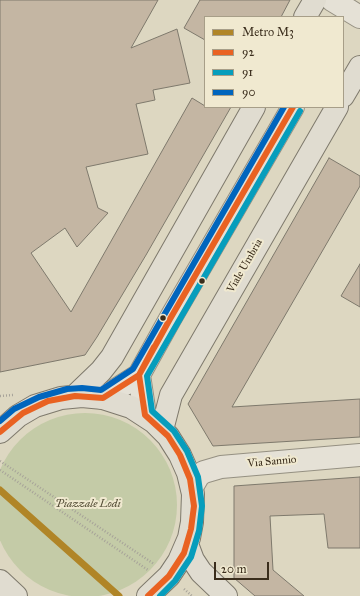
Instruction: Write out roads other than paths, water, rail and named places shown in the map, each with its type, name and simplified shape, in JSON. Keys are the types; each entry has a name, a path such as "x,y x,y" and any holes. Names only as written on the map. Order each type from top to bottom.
{"main road":[{"path":"306,16 315,0"},
{"path":"344,94 360,67"},
{"path":"75,396 102,371 112,357 253,108"},
{"name":"Viale Umbria","path":"162,430 171,395 336,108"},
{"path":"4,426 23,413 42,404 61,398 75,396 103,398 122,403 144,415 162,430 174,444 186,467 192,487 194,506 192,522 187,544 179,561 169,576 148,596"},
{"path":"187,544 193,560 201,572 226,596"},
{"path":"0,581 16,596"}],"street":[{"path":"103,398 139,375 173,313 292,108"},
{"path":"139,375 144,415"},
{"name":"Via Sannio","path":"192,487 199,475 221,466 360,455"}],"metro line":[{"name":"M3","path":"0,490 119,596"}],"park label":[{"name":"Piazzale Lodi","path":"88,504"}]}
